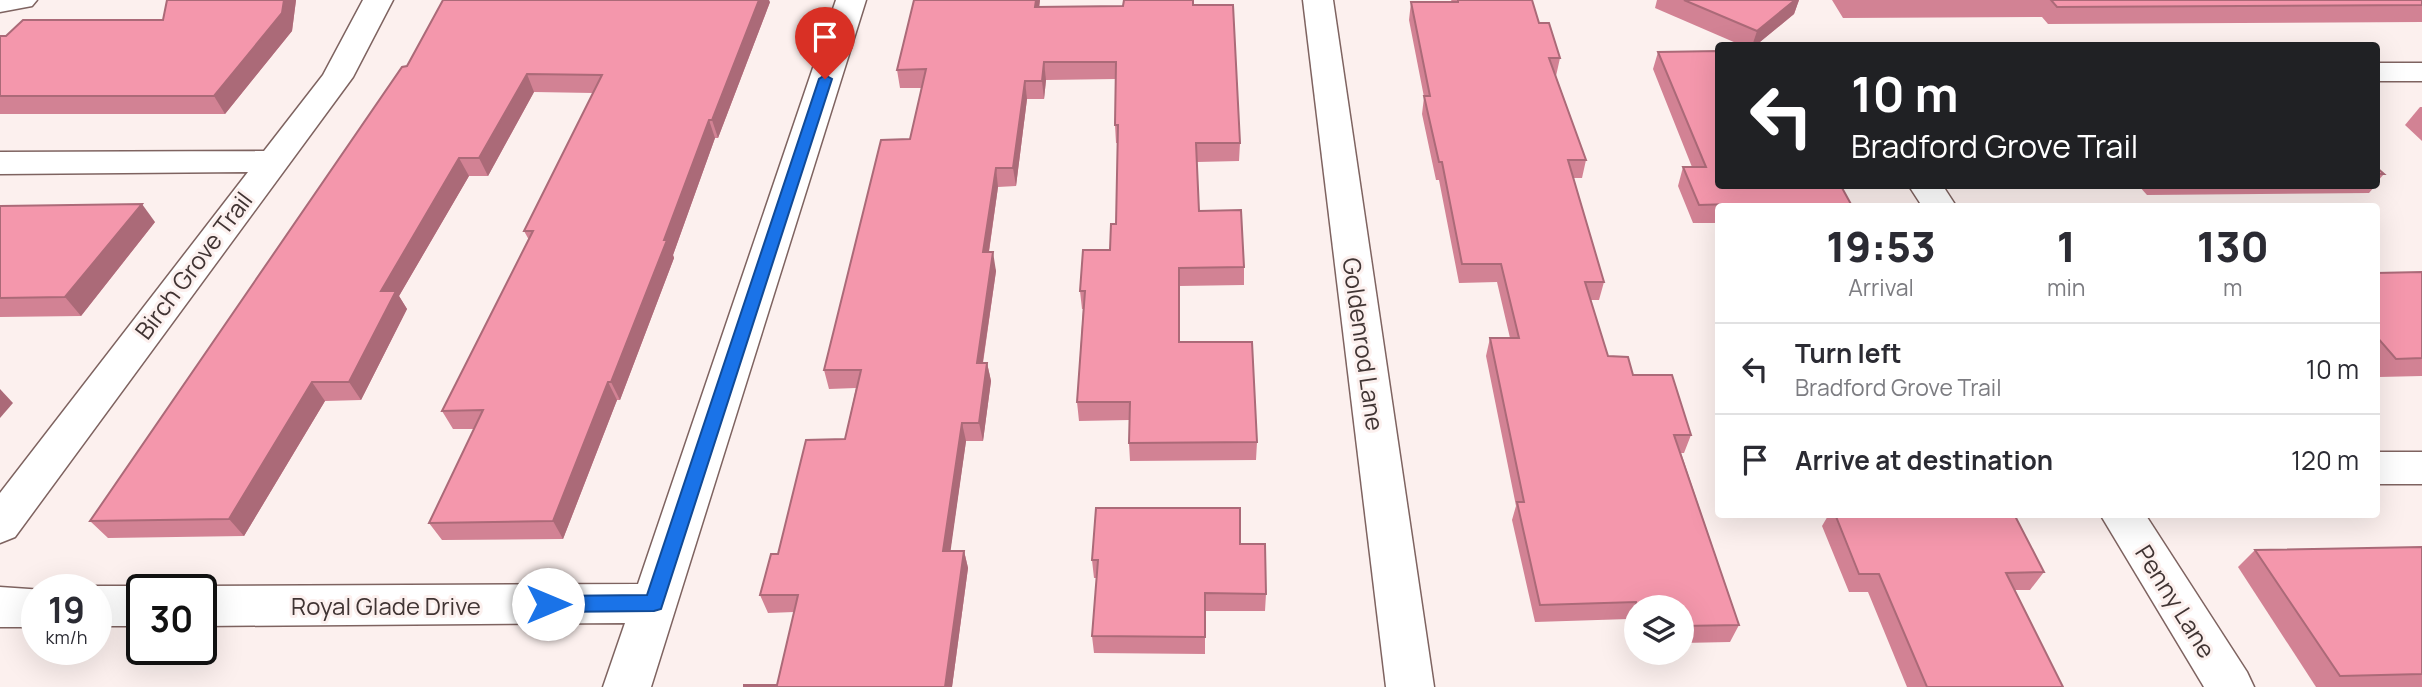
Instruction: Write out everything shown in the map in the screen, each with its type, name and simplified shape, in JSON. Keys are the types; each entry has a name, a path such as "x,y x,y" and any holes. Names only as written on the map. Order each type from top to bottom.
{"street":[{"path":"0,3 22,0"},
{"name":"Birch Grove Trail","path":"0,525 271,161 337,77 378,0"},
{"path":"627,687 851,0"},
{"name":"Goldenrod Lane","path":"1318,0 1410,687"},
{"path":"2380,72 2422,72"},
{"path":"0,163 271,161"},
{"path":"2380,468 2422,467"},
{"name":"Penny Lane","path":"2124,518 2230,687"},
{"name":"Royal Glade Drive","path":"217,606 654,603"},
{"path":"0,607 21,607"}],"building":[{"path":"167,0 284,0 282,13 214,96 0,96 0,36 6,36 23,20 163,20"},
{"path":"443,0 759,0 712,120 709,120 664,240 667,240 611,382 608,382 553,521 429,523 483,410 442,411 533,231 524,231 602,75 527,74 479,158 459,158 381,291 396,291 349,382 312,382 229,519 90,521 402,67 407,66"},
{"path":"914,0 1036,0 1035,7 1123,6 1124,0 1193,0 1193,5 1233,5 1240,143 1196,143 1199,211 1241,210 1244,267 1179,268 1179,342 1252,342 1257,442 1129,443 1130,402 1077,402 1085,291 1080,291 1083,250 1110,250 1111,224 1116,224 1116,62 1044,62 1042,81 1025,81 1013,168 996,168 983,252 993,252 977,363 987,363 979,423 962,423 943,551 964,551 945,687 744,687 777,685 798,595 760,595 771,554 778,554 806,440 845,439 861,370 824,370 881,140 910,139 926,69 897,70"},
{"path":"1532,0 1539,23 1549,23 1560,58 1549,58 1586,160 1568,160 1604,282 1585,282 1608,356 1628,357 1633,375 1672,375 1691,435 1674,435 1739,625 1694,626 1694,595 1624,595 1624,602 1540,605 1517,502 1524,502 1490,338 1519,338 1501,264 1462,264 1442,162 1439,162 1424,96 1430,96 1411,2"},
{"path":"1684,0 1795,0 1757,31"},
{"path":"2051,0 2422,0 2422,5 2057,7"},
{"path":"1715,51 1715,189 1843,189 1850,203 1699,205 1683,167 1706,167 1658,52"},
{"path":"142,204 65,297 0,298 0,206"},
{"path":"2422,272 2422,358 2396,359 2380,341 2380,273"},
{"path":"1096,508 1240,508 1240,544 1265,544 1266,594 1205,593 1205,637 1092,636 1098,560 1092,560"},
{"path":"1837,518 2016,518 2044,572 2006,573 2063,687 1927,687 1879,574 1859,574"},
{"path":"2422,547 2422,674 2340,676 2255,550"}],"route":[{"path":"548,604 654,603 825,79"}]}
